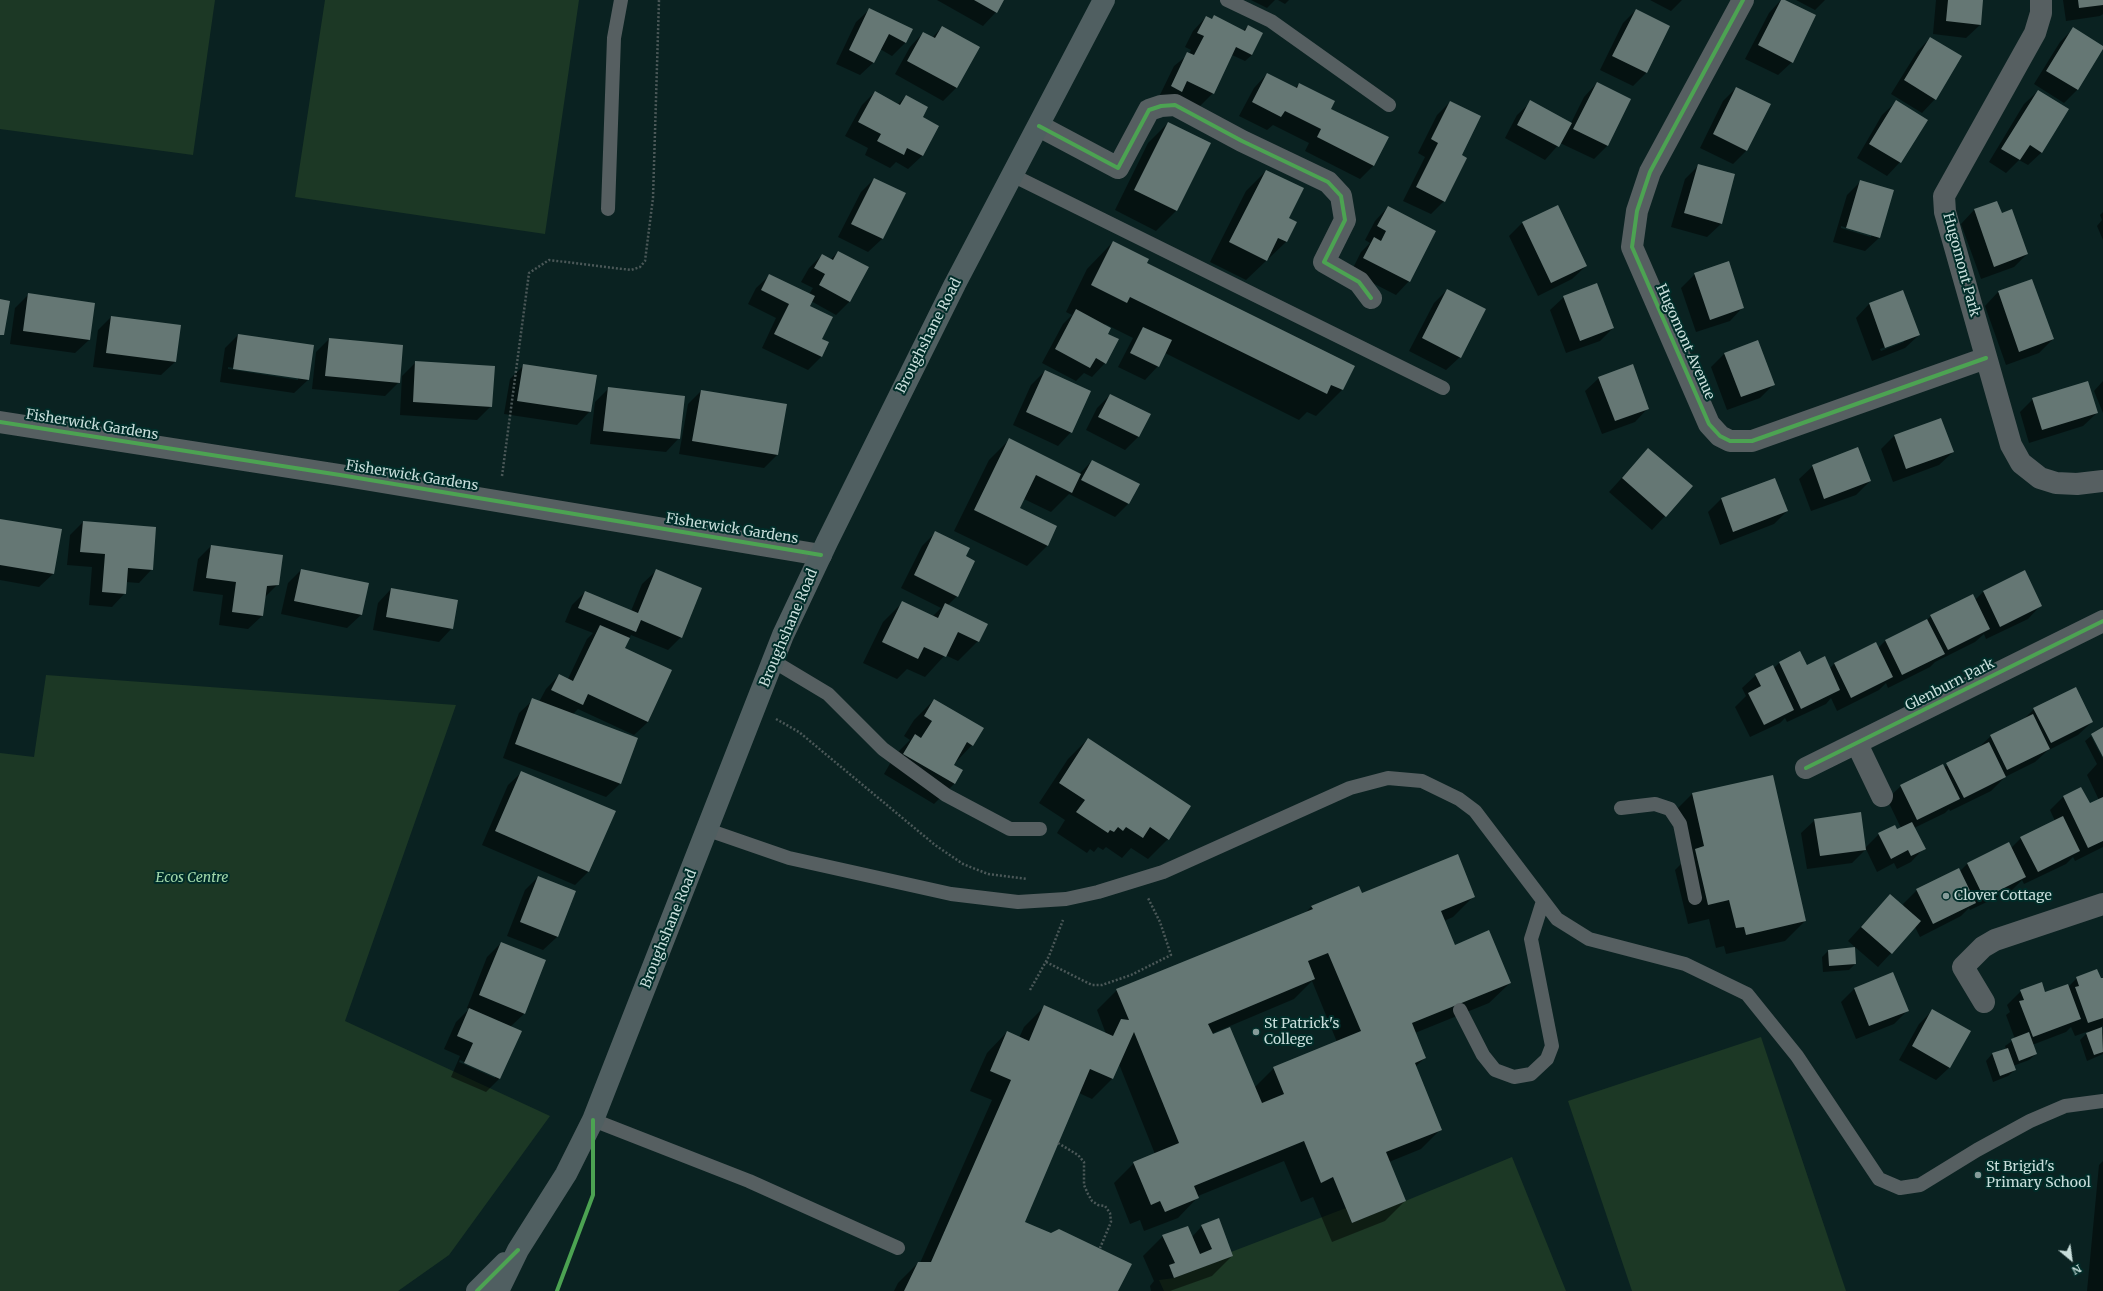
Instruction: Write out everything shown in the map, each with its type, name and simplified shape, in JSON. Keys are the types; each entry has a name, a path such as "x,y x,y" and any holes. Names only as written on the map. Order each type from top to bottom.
{"main road":[{"name":"Broughshane Road","path":"518,1250 566,1174 593,1120 773,661 821,555 955,284 1104,0"},
{"path":"477,1291 518,1250"},
{"path":"498,1291 518,1250"}],"street":[{"name":"Hugomont Avenue","path":"1744,0 1650,172 1636,211 1632,247 1709,424 1720,436 1730,441 1752,441 1986,358"},
{"name":"Hugomont Park","path":"2041,0 2041,13 2035,33 1944,196 1945,212 2011,445 2021,463 2040,478 2056,483 2102,487"},
{"path":"1039,126 1118,168 1149,110 1161,106 1175,105 1242,141 1328,182 1341,196 1345,220 1324,262 1359,282 1371,298"},
{"name":"Fisherwick Gardens","path":"0,422 821,555"},
{"name":"Glenburn Park","path":"1806,768 2103,621"},
{"path":"1857,744 1882,796"},
{"path":"1984,1002 1963,967 1983,947 1995,940 2103,904"}],"lane":[{"path":"608,209 614,38 621,0"},
{"path":"1227,0 1271,21 1389,106"},
{"path":"1012,175 1442,388"},
{"path":"773,661 828,694 883,749 946,795 1010,828 1040,829"},
{"path":"708,830 789,858 951,894 1018,902 1058,900 1098,892 1163,872 1350,788 1388,778 1422,781 1459,799 1475,811 1556,919 1589,938 1685,964 1747,994 1797,1056 1879,1179 1900,1188 1920,1185 1978,1150 2030,1122 2065,1106 2103,1102"},
{"path":"1621,808 1654,804 1670,809 1680,824 1695,898"},
{"path":"1460,1010 1483,1055 1495,1070 1514,1077 1531,1074 1546,1059 1552,1046 1531,939 1543,901"},
{"path":"593,1120 745,1179 898,1248"}],"path":[{"path":"498,502 528,273 549,260 631,270 640,267 645,261 653,198 659,0"},
{"path":"755,708 799,732 935,845 963,864 988,874"},
{"path":"1046,962 1092,985 1102,985 1137,972 1171,955 1154,909 1147,896 1141,898"},
{"path":"1058,1143 1078,1155 1084,1162 1084,1185 1088,1194 1092,1201 1098,1205 1106,1206 1110,1213 1111,1222 1100,1248"}],"green space":[{"path":"0,0 215,0 193,155 0,129"},
{"path":"325,0 579,0 545,234 295,197"},
{"name":"Ecos Centre","path":"46,675 456,705 345,1021 550,1116 449,1255 398,1291 0,1291 0,753 34,757"},
{"path":"1761,1037 1846,1291 1632,1291 1568,1101"},
{"path":"1512,1157 1566,1291 1164,1291 1159,1280 1174,1278 1232,1256 1231,1252 1346,1208 1352,1223"}],"building":[{"path":"974,0 1004,0 997,13"},
{"path":"1781,0 1785,0 1816,15 1793,63 1758,45"},
{"path":"1948,0 1983,0 1981,25 1946,21"},
{"path":"2078,0 2103,0 2103,5 2079,8"},
{"path":"869,8 913,29 906,43 889,34 874,63 849,50"},
{"path":"1636,9 1670,26 1647,73 1612,56"},
{"path":"1214,15 1245,31 1248,25 1263,33 1252,55 1236,47 1214,94 1187,81 1182,92 1171,86 1187,52 1194,55 1204,36 1197,33 1206,16 1212,19"},
{"path":"942,26 980,47 957,88 907,61 923,32 935,38"},
{"path":"2073,27 2103,46 2103,49 2078,90 2046,71"},
{"path":"1930,37 1962,56 1936,100 1904,80"},
{"path":"1267,73 1297,88 1299,83 1335,101 1331,109 1389,137 1374,166 1317,137 1321,129 1285,111 1281,117 1252,102"},
{"path":"1597,82 1631,99 1608,146 1573,129"},
{"path":"1736,87 1771,104 1747,151 1713,134"},
{"path":"2038,90 2069,109 2042,153 2030,145 2020,160 2001,149"},
{"path":"875,91 900,105 906,95 928,107 923,117 939,126 923,156 907,148 904,155 877,141 881,134 858,122"},
{"path":"1530,100 1572,123 1559,147 1517,125"},
{"path":"1896,100 1928,120 1901,163 1869,144"},
{"path":"1450,101 1481,116 1462,155 1467,158 1445,202 1416,187 1438,143 1431,139"},
{"path":"1168,122 1211,143 1177,211 1134,190"},
{"path":"1698,164 1735,174 1722,224 1684,213"},
{"path":"1266,170 1304,188 1289,218 1297,222 1287,242 1278,238 1267,261 1229,242"},
{"path":"874,178 906,193 883,239 851,224"},
{"path":"1860,180 1894,190 1880,238 1846,228"},
{"path":"1997,201 2002,213 2012,209 2028,254 1994,267 1974,209"},
{"path":"1558,205 1587,266 1551,283 1522,222"},
{"path":"1388,206 1436,231 1410,282 1363,258 1374,237 1381,241 1386,231 1377,226"},
{"path":"1113,241 1149,259 1147,263 1355,366 1343,390 1331,385 1327,394 1130,297 1127,303 1091,285"},
{"path":"838,251 869,267 850,302 819,285 825,274 814,268 822,254 833,260"},
{"path":"1729,261 1744,308 1710,320 1694,273"},
{"path":"769,274 815,296 810,306 833,317 822,339 829,342 822,357 774,334 789,304 761,290"},
{"path":"2032,279 2054,339 2019,352 1998,291"},
{"path":"1597,283 1614,328 1580,341 1563,296"},
{"path":"1447,289 1486,309 1461,358 1422,338"},
{"path":"1903,290 1920,335 1885,348 1869,303"},
{"path":"28,293 95,303 90,340 23,331"},
{"path":"0,299 10,301 4,335 0,335"},
{"path":"1076,309 1111,328 1108,334 1119,339 1106,364 1096,358 1090,368 1055,349"},
{"path":"111,316 181,325 176,362 106,353"},
{"path":"1143,327 1172,340 1159,367 1130,353"},
{"path":"238,334 314,345 309,380 233,369"},
{"path":"329,338 403,345 400,383 325,376"},
{"path":"1758,340 1775,385 1741,397 1724,353"},
{"path":"415,361 495,366 492,407 413,402"},
{"path":"523,364 597,375 591,412 517,401"},
{"path":"1633,364 1649,409 1615,421 1598,377"},
{"path":"1045,370 1091,391 1072,433 1026,412"},
{"path":"2088,381 2098,413 2042,430 2032,398"},
{"path":"608,387 685,396 680,439 603,431"},
{"path":"701,390 787,404 778,455 692,441"},
{"path":"1110,394 1151,414 1139,437 1098,417"},
{"path":"1941,418 1954,452 1906,469 1894,435"},
{"path":"1009,438 1081,474 1072,493 1036,475 1020,508 1057,526 1048,546 974,510"},
{"path":"1858,447 1871,481 1824,499 1812,465"},
{"path":"1648,448 1693,486 1666,517 1622,478"},
{"path":"1092,460 1140,484 1129,504 1081,480"},
{"path":"1775,478 1788,511 1733,532 1721,498"},
{"path":"0,519 62,529 54,574 0,565"},
{"path":"83,521 156,527 153,570 128,568 126,594 102,592 105,554 80,552"},
{"path":"935,531 970,548 966,556 975,561 958,597 914,575"},
{"path":"211,545 283,555 279,585 267,586 263,616 232,612 236,582 206,578"},
{"path":"301,569 369,583 362,615 294,601"},
{"path":"656,569 702,588 682,638 641,620 636,632 578,608 585,591 638,613"},
{"path":"2025,570 2042,606 2000,627 1983,591"},
{"path":"391,588 458,600 453,629 386,617"},
{"path":"1973,594 1990,629 1948,650 1930,615"},
{"path":"902,601 938,618 945,603 988,624 979,642 958,632 946,657 924,647 918,659 882,642"},
{"path":"1927,619 1945,654 1902,675 1885,640"},
{"path":"600,625 630,638 625,648 672,670 648,722 588,694 583,705 551,690 559,674 573,681"},
{"path":"1876,642 1893,677 1851,698 1834,663"},
{"path":"1800,651 1807,665 1825,656 1840,690 1801,709 1779,662"},
{"path":"1773,665 1794,710 1764,725 1748,693 1761,686 1755,674"},
{"path":"2076,687 2093,722 2051,743 2033,708"},
{"path":"532,698 638,738 621,784 515,744"},
{"path":"934,699 984,728 973,746 967,742 954,765 963,770 955,784 903,754 915,734 921,738 932,721 924,716"},
{"path":"2033,714 2050,749 2007,770 1990,735"},
{"path":"2103,727 2103,757 2091,734"},
{"path":"1088,738 1191,806 1169,840 1150,827 1143,838 1126,827 1123,831 1118,827 1114,832 1110,830 1108,833 1076,812 1085,800 1059,783"},
{"path":"1989,742 2006,777 1964,798 1946,763"},
{"path":"1943,764 1960,799 1917,820 1900,785"},
{"path":"521,771 616,811 589,872 495,831"},
{"path":"1773,775 1806,921 1746,935 1744,927 1736,928 1729,900 1708,905 1695,849 1704,846 1692,793"},
{"path":"2081,787 2090,803 2103,797 2103,841 2088,848 2063,796"},
{"path":"1861,812 1866,850 1820,856 1814,819"},
{"path":"2063,816 2080,851 2038,872 2020,837"},
{"path":"1912,822 1926,849 1911,856 1908,850 1891,859 1878,833 1895,825 1897,829"},
{"path":"2009,842 2026,877 1984,898 1967,863"},
{"path":"1458,854 1475,897 1441,911 1455,945 1489,930 1511,983 1412,1023 1426,1058 1415,1063 1442,1130 1386,1152 1406,1201 1352,1223 1333,1177 1321,1183 1304,1141 1194,1186 1199,1198 1165,1212 1160,1201 1151,1205 1133,1162 1179,1143 1134,1032 1113,1079 1090,1069 1025,1222 1051,1233 1059,1229 1132,1264 1118,1291 904,1291 918,1262 931,1262 1011,1080 990,1071 1007,1031 1029,1041 1044,1005 1113,1036 1121,1019 1129,1020 1116,989 1313,909 1311,906 1359,886 1362,893","holes":["1328,953 1361,1031 1273,1067 1284,1094 1262,1103 1230,1027 1213,1034 1208,1024 1315,979 1308,961"]},
{"name":"Clover Cottage","path":"1959,868 1976,903 1933,924 1916,889"},
{"path":"538,876 576,891 558,937 520,922"},
{"path":"1890,894 1921,921 1892,954 1861,927"},
{"path":"501,942 546,960 525,1014 479,995"},
{"path":"1855,947 1856,964 1829,966 1828,950"},
{"path":"2097,969 2101,978 2103,978 2103,1018 2088,1023 2075,987 2079,986 2076,977"},
{"path":"1893,972 1909,1011 1869,1026 1854,988"},
{"path":"2042,982 2045,992 2068,984 2081,1019 2033,1037 2019,1001 2024,1000 2020,990"},
{"path":"469,1008 522,1031 500,1079 464,1063 473,1043 457,1036"},
{"path":"1932,1009 1971,1031 1950,1068 1912,1046"},
{"path":"2102,1027 2103,1052 2094,1055 2086,1033"},
{"path":"2029,1032 2037,1054 2019,1061 2011,1039"},
{"path":"2008,1048 2016,1070 2000,1076 1992,1053"},
{"path":"1219,1218 1233,1256 1174,1278 1169,1265 1175,1263 1162,1235 1188,1226 1200,1254 1212,1249 1201,1225"}],"cycle path":[{"path":"1743,0 1650,172 1637,211 1632,247 1709,424 1720,436 1730,441 1752,441 1986,358"},
{"path":"1039,126 1118,168 1149,110 1161,106 1175,105 1242,141 1328,182 1341,196 1345,220 1324,262 1359,282 1371,298"},
{"path":"0,422 340,475 821,555"},
{"path":"1806,768 2103,621"},
{"path":"557,1291 593,1195 593,1120"},
{"path":"477,1291 518,1250"}],"place":[{"name":"Clover Cottage","path":"1946,896"},
{"name":"St Patrick's College","path":"1256,1032"},
{"name":"St Brigid's Primary School","path":"1978,1175"}]}
